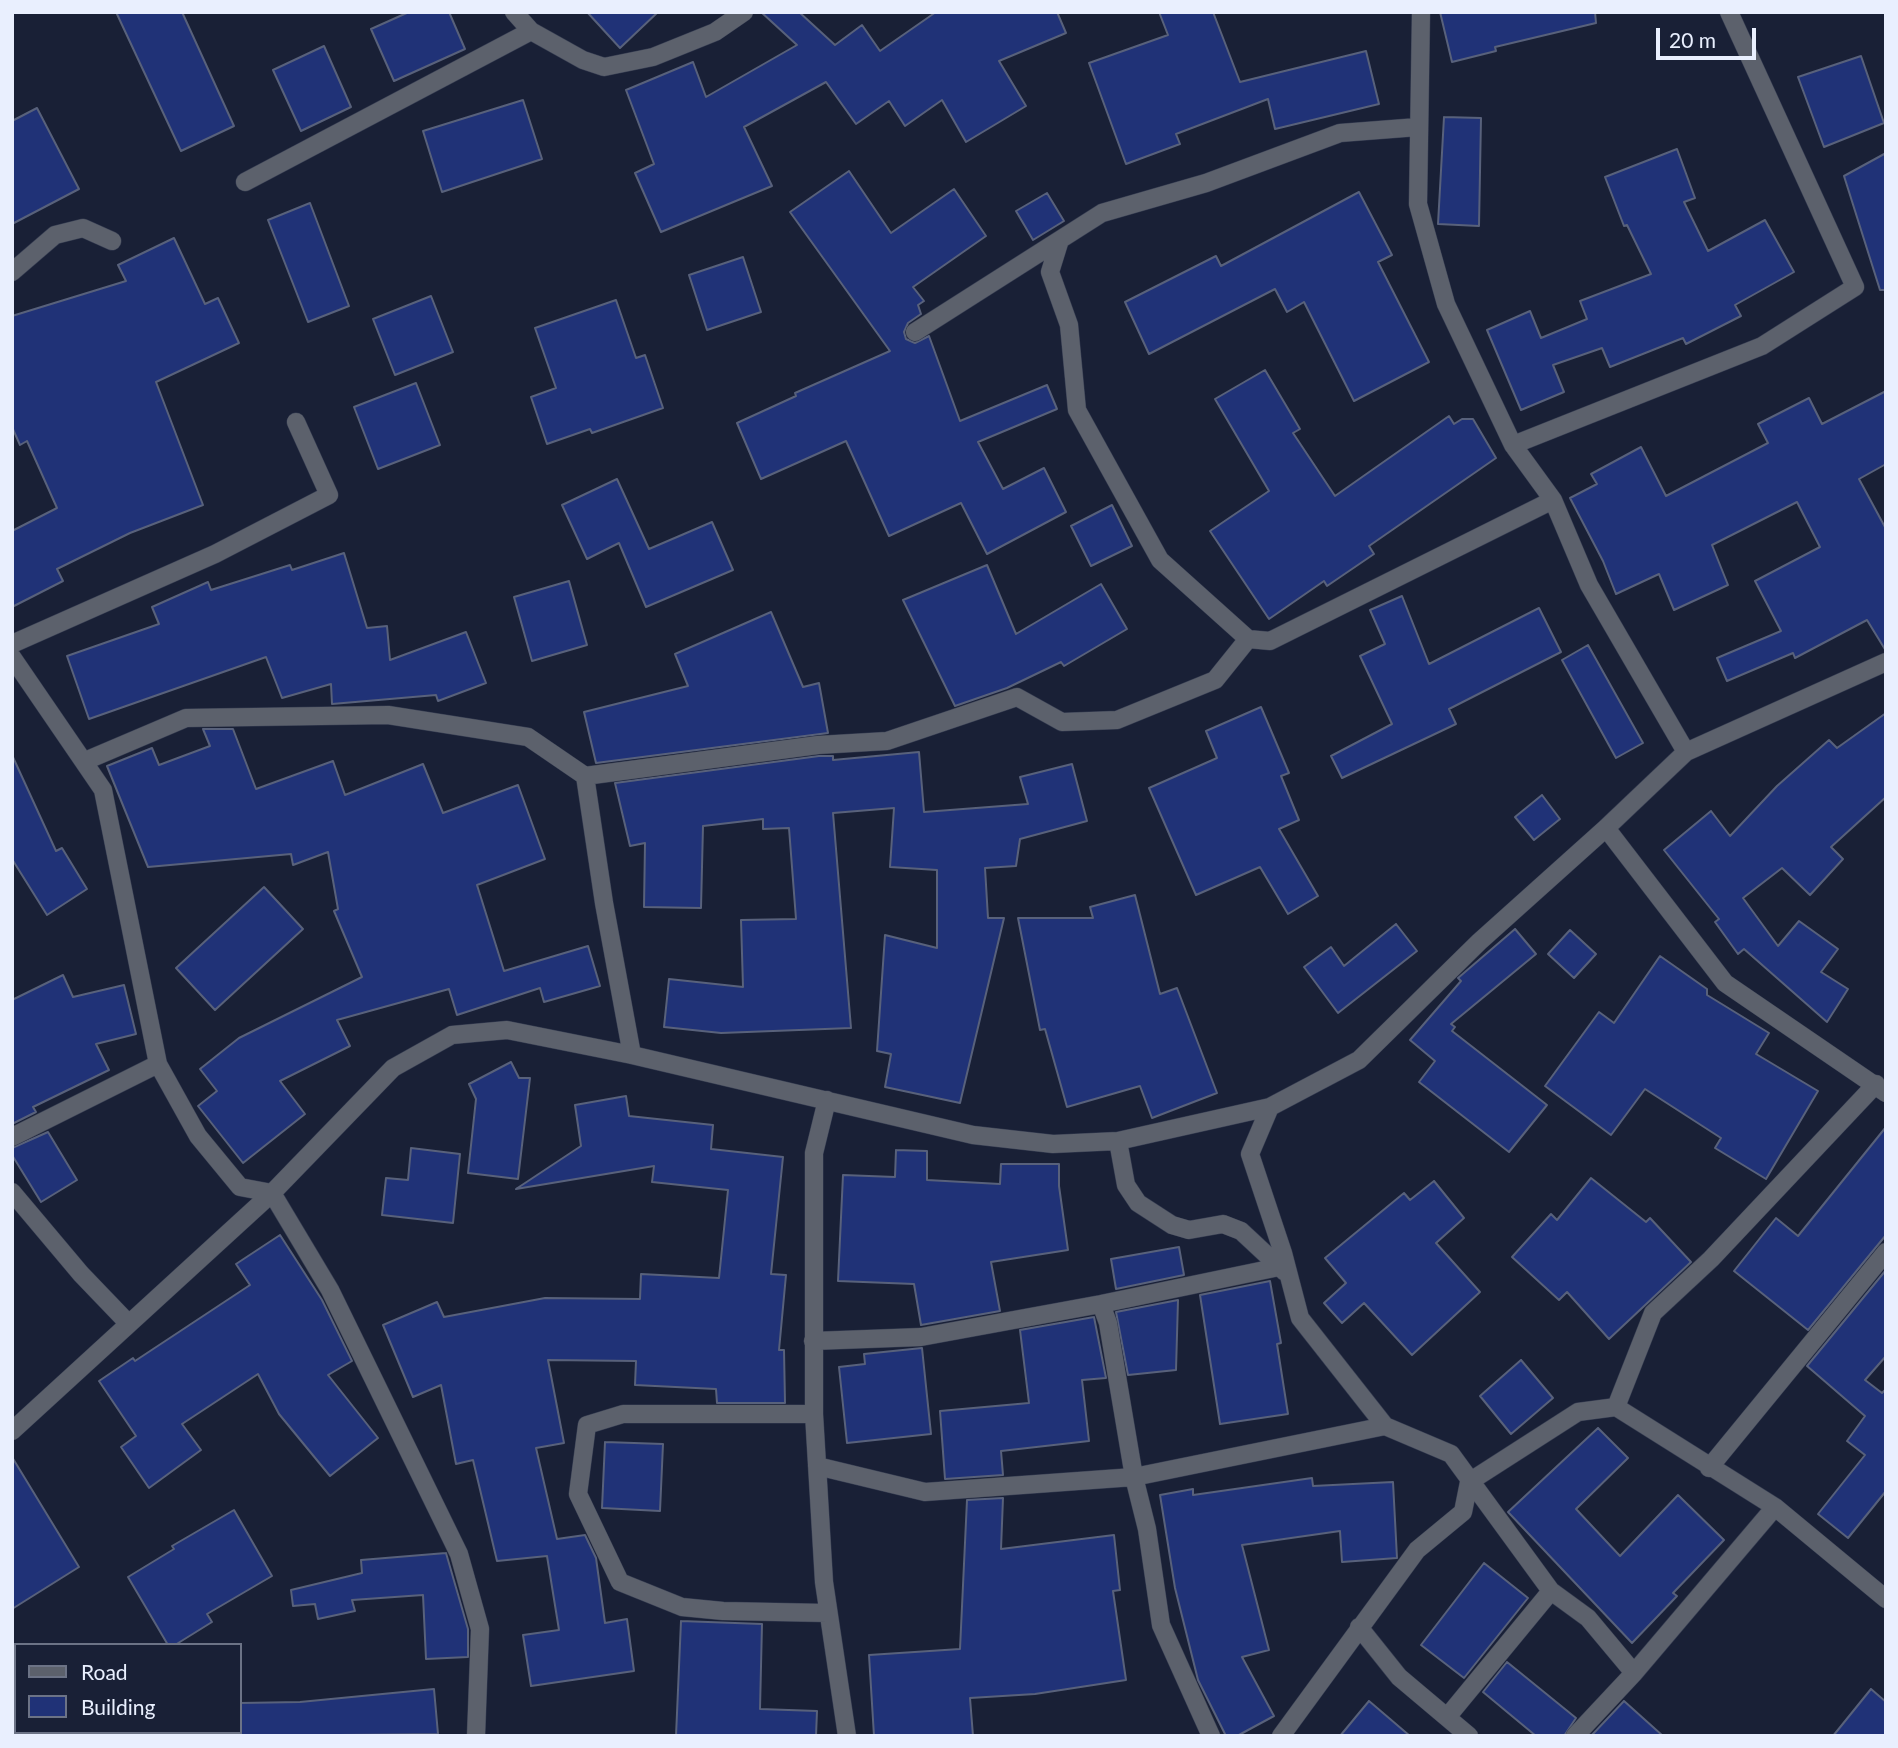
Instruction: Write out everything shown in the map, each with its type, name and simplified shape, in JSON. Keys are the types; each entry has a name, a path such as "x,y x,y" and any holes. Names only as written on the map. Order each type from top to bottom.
{"street":[{"path":"514,12 531,31 583,60 604,67 653,57 715,32 744,12"},
{"path":"1421,12 1418,204 1447,304 1513,444 1553,500 1589,585 1686,752"},
{"path":"1513,444 1762,346 1855,287 1729,12"},
{"path":"245,182 408,99 531,31"},
{"path":"915,332 1059,243 1102,213 1206,183 1340,133 1418,127"},
{"path":"12,272 55,235 83,228 112,241"},
{"path":"1059,243 1050,272 1069,325 1077,410 1160,560 1248,639 1270,641 1553,500"},
{"path":"12,644 215,554 329,495 296,422"},
{"path":"85,761 186,718 388,715 528,737 585,776 818,745 887,741 1017,697 1062,722 1117,720 1215,680 1248,639"},
{"path":"12,657 103,790 158,1064 198,1136 240,1187 272,1193 330,1290 459,1554 480,1629 476,1736"},
{"path":"12,1431 272,1193 393,1068 452,1035 507,1030 632,1055 973,1135 1054,1144 1118,1142 1270,1107 1359,1060 1479,942 1686,752 1886,662"},
{"path":"585,776 604,903 632,1055"},
{"path":"1606,828 1725,983 1881,1089 1711,1259 1653,1312 1616,1407"},
{"path":"12,1137 158,1064"},
{"path":"827,1100 814,1153 814,1414 827,1613 847,1736"},
{"path":"1270,1107 1250,1154 1300,1318 1385,1426 1451,1454 1551,1591 1588,1618 1634,1673"},
{"path":"1118,1142 1126,1185 1138,1203 1172,1225 1188,1230 1223,1224 1241,1231 1284,1271"},
{"path":"12,1192 80,1275 129,1324"},
{"path":"1709,1468 1886,1252"},
{"path":"813,1341 921,1337 1284,1271"},
{"path":"1101,1304 1108,1323 1134,1477 1147,1529 1161,1625 1211,1736"},
{"path":"1281,1736 1417,1550 1463,1512 1469,1482 1578,1412 1616,1407 1709,1468 1775,1507 1885,1596"},
{"path":"814,1414 623,1413 587,1425 578,1494 620,1582 682,1607 723,1611 827,1613"},
{"path":"817,1466 925,1492 1134,1477 1385,1426"},
{"path":"1575,1736 1634,1673 1775,1507"},
{"path":"1448,1716 1551,1591"},
{"path":"1360,1627 1399,1677 1469,1736"}],"building":[{"path":"116,12 182,12 234,126 181,151"},
{"path":"409,12 449,12 465,49 394,81 371,29"},
{"path":"587,12 658,12 620,48"},
{"path":"761,12 799,12 835,45 862,25 880,51 936,12 1057,12 1066,33 999,61 1026,106 966,142 942,100 905,126 889,101 856,124 826,82 744,127 772,186 661,232 635,173 654,164 626,90 693,62 706,97 797,45"},
{"path":"1159,12 1213,12 1240,82 1366,51 1379,104 1275,129 1268,99 1176,134 1180,144 1126,164 1089,63 1168,35"},
{"path":"1440,12 1595,12 1596,23 1495,47 1496,51 1452,62"},
{"path":"324,46 351,107 301,131 273,70"},
{"path":"1861,56 1884,123 1824,147 1798,77"},
{"path":"523,100 542,159 442,192 423,131"},
{"path":"37,108 79,189 12,224 12,121"},
{"path":"1444,117 1481,118 1479,226 1438,224"},
{"path":"1677,149 1695,198 1684,202 1708,251 1765,220 1794,272 1735,305 1741,316 1686,344 1683,338 1610,367 1602,348 1553,365 1564,392 1521,410 1487,330 1530,311 1541,338 1587,319 1580,301 1651,274 1627,225 1624,226 1605,177"},
{"path":"1886,153 1886,290 1880,290 1844,176"},
{"path":"849,171 891,233 954,189 986,236 913,287 924,301 918,305 921,314 908,323 904,332 906,339 915,343 929,336 960,421 1047,385 1057,409 978,442 1003,489 1044,468 1066,512 987,554 961,503 889,536 846,441 761,479 737,423 796,396 795,393 890,351 790,212"},
{"path":"1359,192 1392,255 1378,262 1429,362 1354,401 1304,302 1287,312 1275,289 1149,354 1125,302 1216,256 1221,266"},
{"path":"1047,193 1064,221 1033,240 1016,211"},
{"path":"310,203 349,306 308,322 268,220"},
{"path":"174,238 205,304 218,298 239,343 156,382 203,505 130,533 57,569 63,581 12,607 12,531 57,508 27,441 20,445 12,427 12,316 126,281 118,265"},
{"path":"743,257 761,312 707,330 689,275"},
{"path":"431,296 453,352 395,375 373,319"},
{"path":"616,300 636,358 645,355 663,408 592,433 590,429 547,444 531,397 556,388 535,328"},
{"path":"1265,370 1300,429 1293,433 1335,496 1449,416 1454,424 1462,419 1473,419 1496,458 1369,546 1374,554 1327,586 1324,581 1269,619 1210,531 1269,491 1215,399"},
{"path":"416,383 440,445 378,469 354,407"},
{"path":"1886,391 1886,464 1859,479 1886,529 1886,651 1867,620 1795,658 1793,653 1727,681 1717,658 1781,631 1755,581 1820,547 1797,502 1712,545 1728,585 1674,610 1659,574 1616,594 1603,561 1570,498 1597,484 1591,474 1641,447 1666,496 1768,443 1758,424 1809,398 1822,424"},
{"path":"617,479 649,549 712,522 733,570 646,607 619,543 587,559 562,505"},
{"path":"1112,505 1132,546 1091,566 1071,526"},
{"path":"344,553 367,628 387,626 390,660 466,632 486,683 438,701 436,695 332,704 331,684 282,698 266,657 89,719 67,656 159,624 152,607 208,582 211,590 290,565 292,570"},
{"path":"987,565 1016,634 1101,584 1127,629 1064,666 1061,662 1007,688 955,706 903,600"},
{"path":"569,581 587,645 532,661 514,597"},
{"path":"1402,596 1429,664 1539,608 1561,652 1449,709 1456,724 1342,778 1331,756 1392,724 1360,656 1385,644 1370,610"},
{"path":"771,612 803,687 819,683 828,733 596,763 584,712 688,686 675,654"},
{"path":"1588,645 1643,743 1616,758 1562,660"},
{"path":"1261,707 1289,773 1281,776 1299,820 1279,829 1318,896 1288,914 1260,867 1196,895 1149,788 1217,758 1206,731"},
{"path":"1886,713 1886,797 1831,847 1843,859 1810,895 1782,868 1743,898 1778,946 1799,921 1838,949 1821,972 1848,989 1827,1022 1744,949 1738,954 1715,922 1719,919 1664,850 1711,811 1730,836 1777,786 1829,740 1837,748"},
{"path":"203,729 233,729 256,789 333,761 345,795 423,764 443,813 518,785 545,859 477,885 504,971 588,946 600,986 544,1002 540,988 457,1015 449,989 337,1020 350,1046 280,1081 305,1114 243,1163 198,1106 217,1091 200,1069 239,1038 362,977 334,911 338,909 328,852 293,865 291,854 148,867 107,766 152,748 159,765 210,746"},
{"path":"919,752 924,812 1028,804 1020,777 1072,764 1087,821 1020,839 1016,866 985,868 988,918 1004,918 960,1103 885,1087 891,1054 877,1051 885,935 937,948 937,870 890,867 894,808 833,813 851,1028 721,1033 664,1027 669,979 743,987 741,920 796,919 789,828 763,829 763,819 703,826 701,908 644,907 645,843 630,846 615,783 819,756 833,756 833,760"},
{"path":"12,755 56,851 62,848 87,889 47,915 12,859"},
{"path":"1542,795 1560,819 1534,840 1515,817"},
{"path":"264,887 303,929 215,1010 176,968"},
{"path":"1135,895 1160,994 1177,988 1217,1093 1152,1118 1140,1086 1067,1107 1045,1029 1040,1030 1018,918 1093,918 1090,907"},
{"path":"1396,924 1417,951 1338,1013 1304,967 1331,947 1344,966"},
{"path":"1515,929 1536,954 1451,1024 1455,1027 1452,1031 1547,1105 1509,1152 1419,1082 1435,1061 1410,1040 1461,981 1458,978"},
{"path":"1570,930 1596,954 1574,978 1548,954"},
{"path":"1660,956 1707,989 1707,995 1769,1033 1756,1054 1818,1091 1766,1179 1715,1148 1721,1138 1645,1089 1611,1135 1545,1086 1599,1012 1614,1023"},
{"path":"63,975 73,997 124,985 136,1034 96,1044 109,1070 33,1107 36,1112 12,1124 12,1000"},
{"path":"511,1062 519,1078 530,1078 518,1179 468,1173 476,1099 469,1084"},
{"path":"626,1096 629,1116 713,1125 711,1149 783,1157 771,1274 786,1275 779,1350 784,1350 785,1403 717,1403 716,1389 635,1385 636,1361 548,1360 564,1443 536,1448 557,1539 585,1535 596,1558 605,1623 627,1619 634,1671 531,1686 523,1635 559,1630 547,1556 497,1561 473,1460 456,1464 441,1385 413,1397 383,1325 437,1302 444,1317 545,1298 640,1299 641,1274 719,1278 728,1190 652,1182 654,1166 516,1189 581,1146 575,1105"},
{"path":"1886,1127 1886,1235 1808,1330 1734,1271 1776,1218 1798,1236"},
{"path":"48,1132 77,1180 41,1202 12,1155 12,1148"},
{"path":"411,1148 460,1154 453,1223 382,1215 386,1178 408,1180"},
{"path":"896,1150 927,1151 927,1180 1000,1184 1001,1164 1059,1164 1059,1186 1068,1250 991,1262 1000,1311 921,1325 914,1284 838,1281 843,1175 895,1177"},
{"path":"1591,1178 1646,1222 1650,1218 1691,1262 1609,1339 1567,1292 1559,1300 1512,1257 1551,1214 1557,1220"},
{"path":"1434,1181 1464,1218 1436,1243 1480,1292 1412,1355 1364,1303 1342,1323 1324,1303 1346,1283 1325,1258 1404,1193 1410,1200"},
{"path":"280,1235 322,1300 352,1361 328,1375 378,1438 330,1476 279,1414 258,1374 182,1424 201,1450 149,1488 121,1447 136,1436 99,1381 133,1358 135,1361 250,1285 236,1264"},
{"path":"1179,1247 1184,1275 1116,1289 1111,1259"},
{"path":"1886,1270 1886,1356 1865,1380 1882,1393 1886,1389 1886,1491 1848,1538 1818,1514 1865,1455 1847,1441 1865,1416 1807,1366"},
{"path":"1270,1281 1281,1343 1277,1344 1288,1414 1220,1424 1200,1295"},
{"path":"1178,1300 1176,1370 1128,1375 1116,1312"},
{"path":"1094,1317 1106,1378 1082,1380 1089,1441 1001,1451 1003,1475 945,1479 940,1411 1029,1403 1020,1330"},
{"path":"922,1348 931,1434 847,1443 839,1367 865,1364 864,1354"},
{"path":"1521,1360 1553,1398 1511,1434 1480,1396"},
{"path":"1598,1428 1628,1458 1576,1509 1620,1556 1678,1495 1724,1540 1673,1593 1677,1596 1632,1643 1508,1512"},
{"path":"605,1442 663,1444 660,1511 602,1508"},
{"path":"12,1457 79,1567 12,1609"},
{"path":"1312,1478 1313,1486 1393,1482 1397,1558 1342,1562 1340,1531 1242,1545 1269,1650 1242,1657 1274,1716 1237,1736 1226,1736 1198,1680 1175,1588 1160,1495 1193,1489 1193,1495"},
{"path":"1003,1498 1001,1549 1114,1535 1120,1590 1113,1591 1126,1680 1035,1694 970,1698 973,1736 874,1736 869,1655 960,1649 967,1500"},
{"path":"234,1510 272,1576 207,1614 212,1622 178,1643 167,1643 128,1577 174,1549 172,1546"},
{"path":"446,1553 468,1629 468,1657 426,1659 423,1595 352,1600 355,1611 318,1619 315,1604 293,1606 291,1590 362,1573 361,1560"},
{"path":"1484,1563 1528,1598 1464,1678 1421,1645"},
{"path":"681,1621 762,1624 760,1709 817,1711 816,1736 676,1736"},
{"path":"1507,1662 1576,1718 1564,1736 1536,1736 1483,1692"},
{"path":"434,1689 438,1734 240,1736 242,1703 300,1702"},
{"path":"1871,1689 1886,1702 1886,1736 1833,1736"},
{"path":"1369,1701 1410,1736 1340,1736"},
{"path":"1624,1701 1663,1736 1591,1736"}]}
